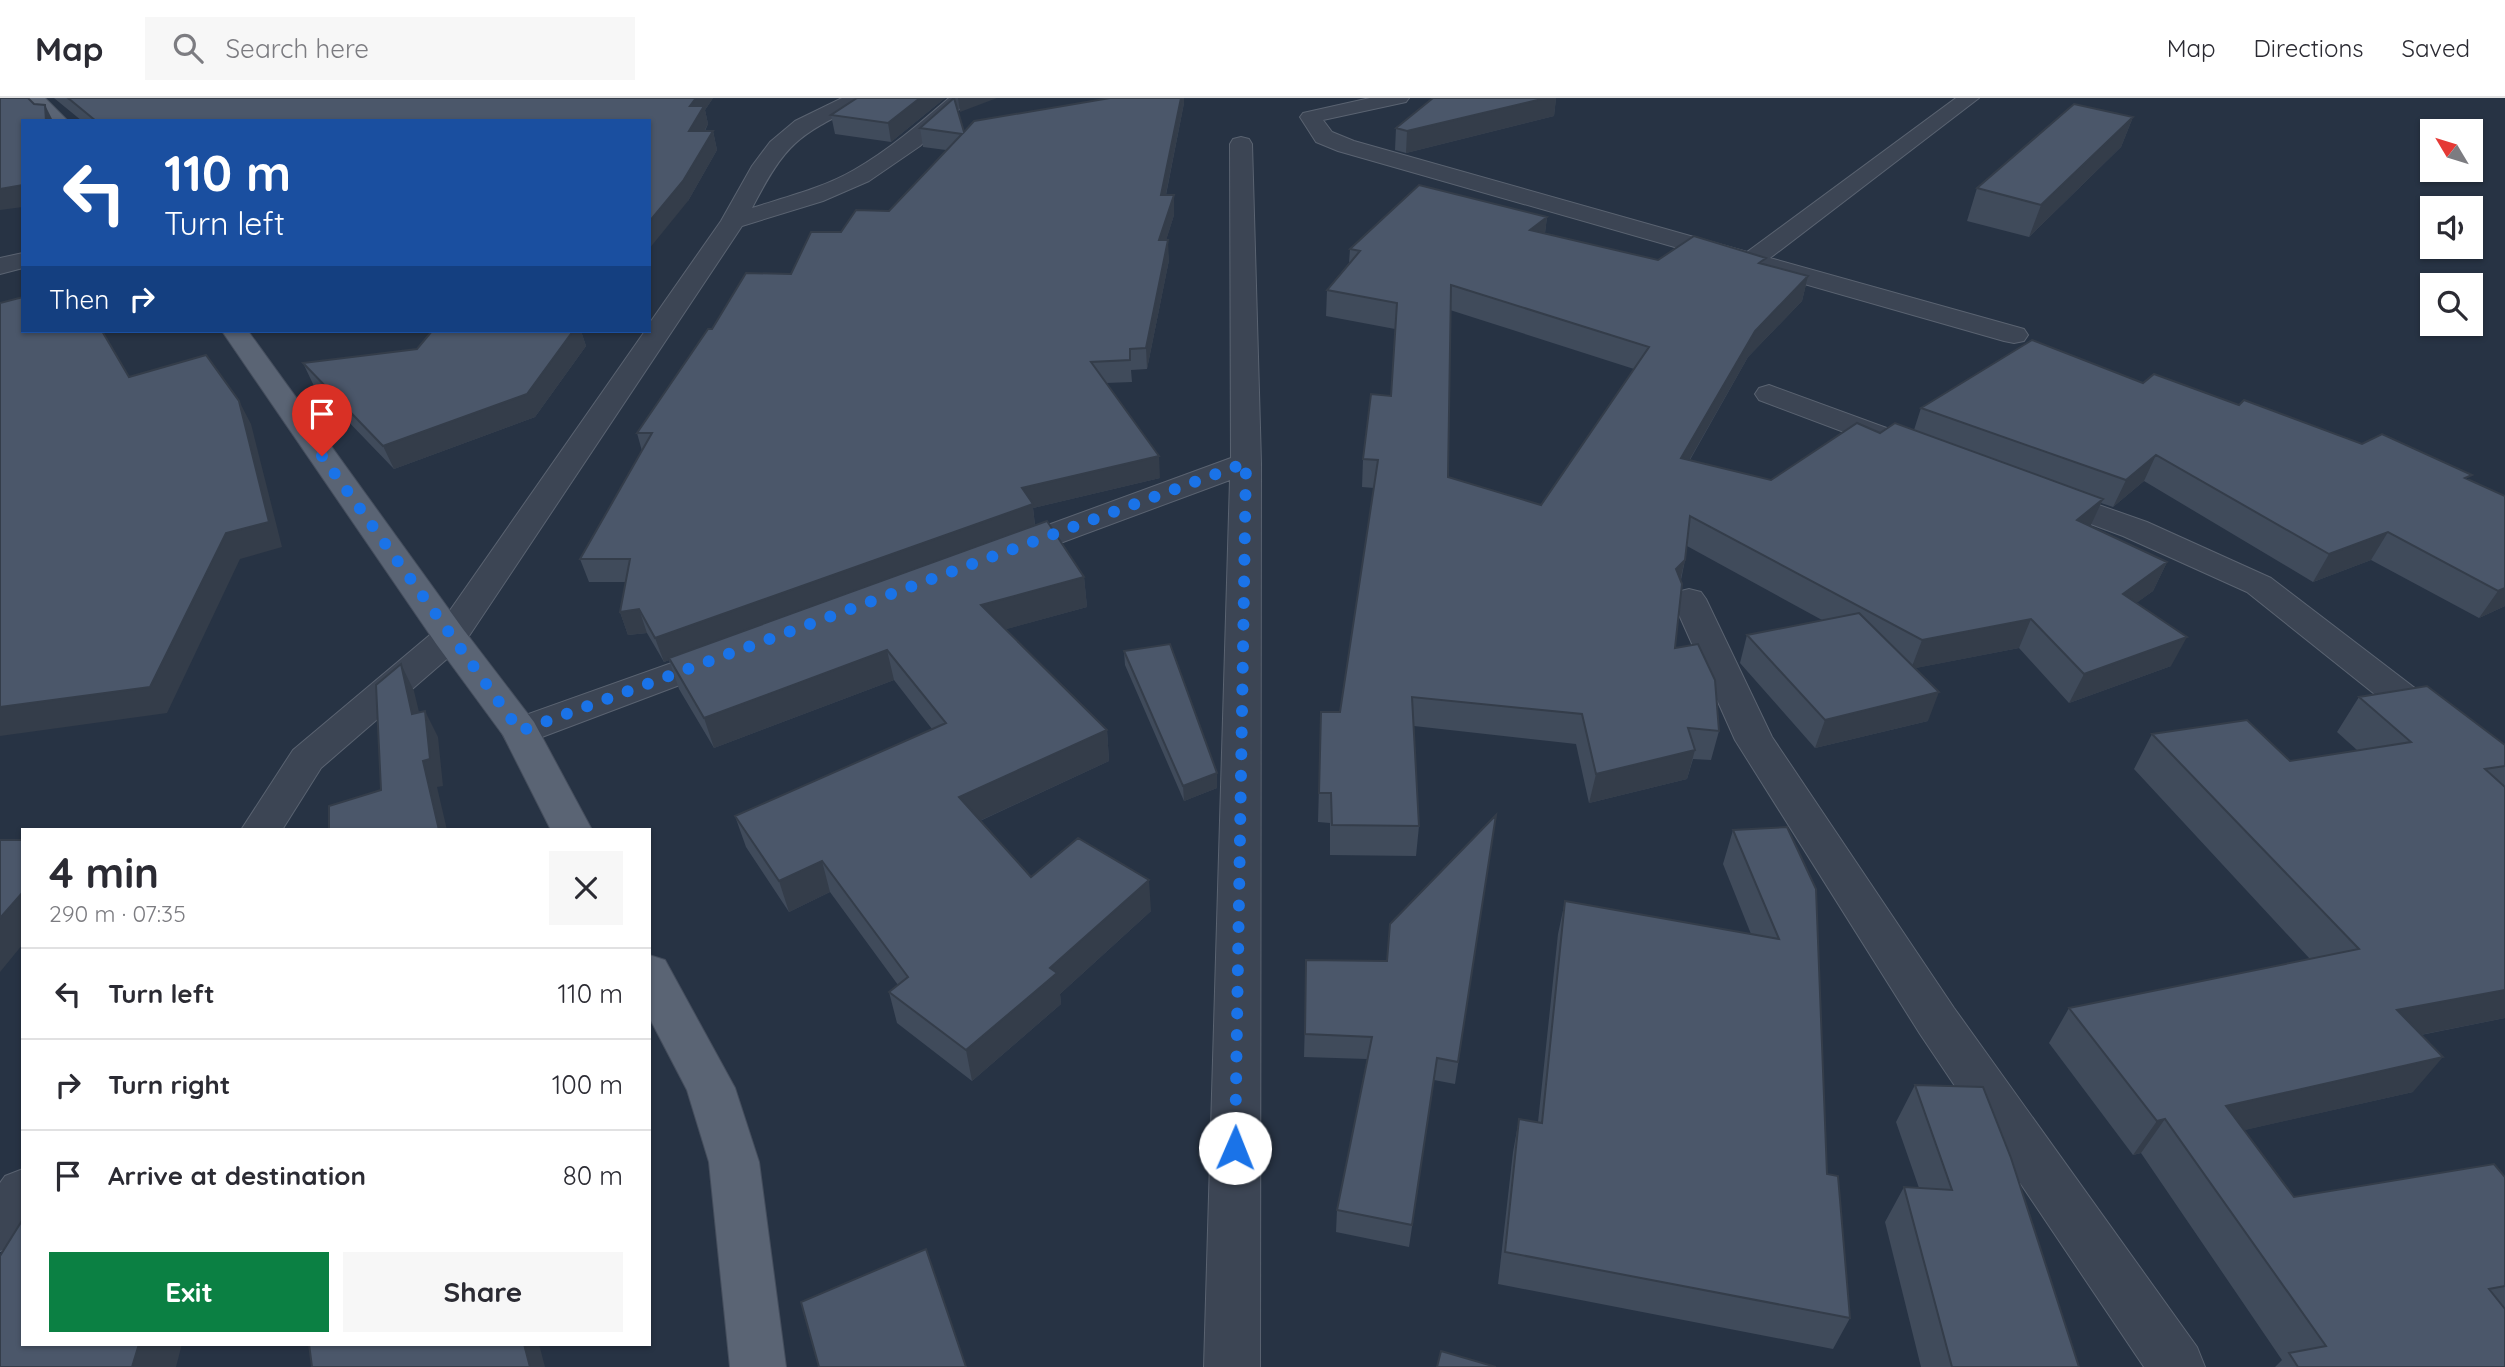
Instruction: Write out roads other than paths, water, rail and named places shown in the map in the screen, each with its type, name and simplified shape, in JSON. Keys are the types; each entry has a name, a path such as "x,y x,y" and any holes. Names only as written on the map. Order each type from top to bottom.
{"main road":[{"path":"33,98 56,119"},
{"path":"236,333 450,637 520,731 571,828"},
{"path":"651,977 710,1088 734,1162 758,1367"}],"street":[{"path":"262,828 307,759 450,637 733,221 785,139 796,130 858,98"},
{"path":"733,221 815,196 861,176 912,141 961,98"},
{"path":"1399,98 1310,117 1324,137 1346,146 2014,335"},
{"path":"1751,261 1969,98"},
{"path":"1232,1367 1246,463 1241,144"},
{"path":"0,266 21,261"},
{"path":"1769,394 1926,452"},
{"path":"974,563 1246,463"},
{"path":"2017,486 2135,529 2259,585 2505,777"},
{"path":"1689,599 1754,740 1937,1021 2177,1367"},
{"path":"520,731 753,645"},
{"path":"0,1227 21,1195"}]}
